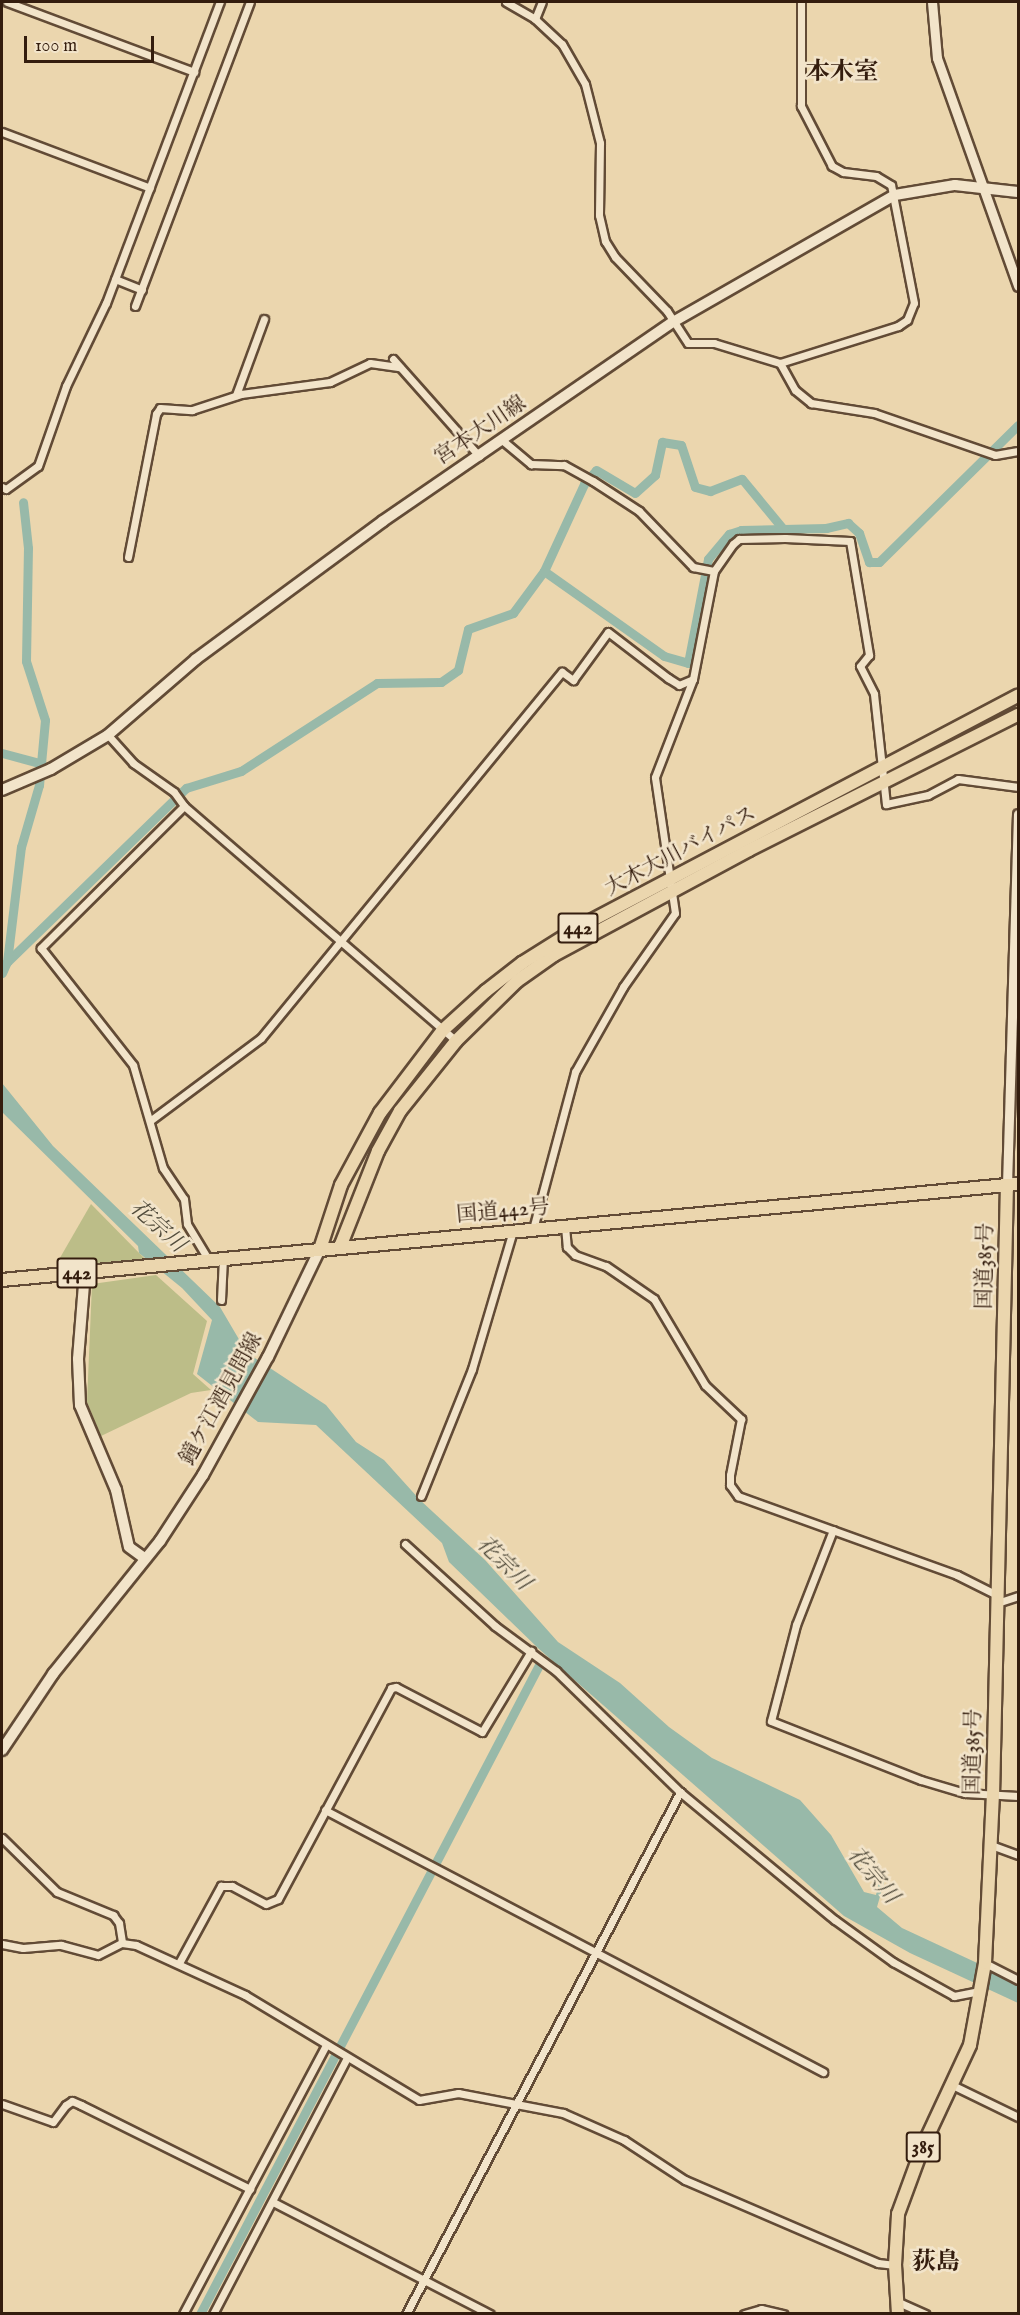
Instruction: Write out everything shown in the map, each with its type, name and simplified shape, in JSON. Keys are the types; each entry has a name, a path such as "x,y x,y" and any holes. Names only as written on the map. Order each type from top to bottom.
{"highway":[{"name":"大木大川バイパス","path":"340,1247 378,1151 400,1111 456,1041 488,1006 554,955 674,892 883,775 953,731 1018,696"},
{"name":"大木大川バイパス","path":"310,1250 363,1141 442,1030 522,963 670,879 883,775 960,744 1018,715"},
{"name":"国道442号","path":"2,1280 1013,1184"},
{"name":"国道385号","path":"897,2307 895,2265 898,2214 923,2146 970,2045 985,1964 993,1796 997,1599 1013,1184"}],"main road":[{"name":"宮本大川線","path":"2,790 51,769 108,735 219,641 479,456 673,322 895,195 929,186 986,187 1018,192"},
{"name":"鐘ケ江酒見間線","path":"2,1750 53,1674 144,1558 160,1541 238,1415 268,1357 310,1250"},
{"path":"86,1272 78,1359 80,1405 116,1490 129,1547 144,1558"}],"street":[{"path":"8,2 194,72"},
{"path":"2,487 6,489 38,466 66,386 115,279 220,2"},
{"path":"135,306 250,2"},
{"path":"506,2 535,19 562,44 585,84 600,143 599,215 605,241 615,257 643,284 688,343 714,344 780,363 883,331 907,320 914,303 895,195 885,179 843,172 825,157 801,106 801,2"},
{"path":"535,19 542,2"},
{"path":"932,2 937,58 957,119 986,187 1018,286"},
{"path":"2,132 150,188"},
{"path":"115,279 142,290"},
{"path":"236,395 264,319"},
{"path":"393,359 479,456"},
{"path":"128,557 156,414 165,408 192,410 236,395 330,382 370,363 400,367"},
{"path":"780,363 795,390 811,403 874,413 995,455 1018,451"},
{"path":"502,440 531,464 564,465 593,481 639,511 693,567 709,570"},
{"path":"533,1229 575,1072 623,987 675,913 674,892 670,879 655,777 693,680 709,570 739,539 845,538 850,541 869,655 860,666 872,686 886,804 928,795 967,777 1018,787"},
{"path":"151,1120 261,1038 562,672 573,680 609,632 680,685 693,680"},
{"path":"108,735 133,763 174,792 182,803 340,944 456,1041"},
{"path":"182,803 41,948 134,1065 163,1168 184,1199 187,1224 208,1259"},
{"path":"1013,1184 1018,814"},
{"path":"565,1226 567,1246 575,1255 606,1266 654,1299 705,1385 741,1419 730,1475 732,1490 957,1575 997,1599 1018,1596"},
{"path":"421,1496 437,1465 472,1369 513,1231"},
{"path":"220,1300 225,1283 223,1258"},
{"path":"833,1530 796,1625 771,1721 921,1780 965,1793 1018,1796"},
{"path":"405,1544 495,1626 531,1651 680,1792 835,1920 893,1962 954,1996 980,1989"},
{"path":"179,1963 221,1886 232,1886 266,1904 278,1899 391,1688 396,1687 483,1732 531,1651"},
{"path":"406,2313 680,1792"},
{"path":"326,1810 597,1950 823,2072"},
{"path":"2,1838 57,1892 112,1915 119,1923 122,1943"},
{"path":"991,1845 1018,1855"},
{"path":"2,1944 23,1948 62,1945 98,1955 122,1943 179,1963 245,1995 418,2100 458,2093 573,2118 624,2140 685,2180 878,2263 895,2265"},
{"path":"985,1964 1018,1980"},
{"path":"183,2313 329,2047"},
{"path":"213,2313 273,2202 344,2055"},
{"path":"952,2085 1018,2117"},
{"path":"2,2104 53,2122 66,2105 72,2102 81,2105 250,2189"},
{"path":"273,2202 490,2313"},
{"path":"897,2307 925,2313"},
{"path":"744,2313 761,2309 783,2313"}],"green space":[{"path":"91,1204 146,1260 69,1274 57,1263"},
{"path":"156,1275 207,1321 193,1374 211,1390 191,1393 101,1436 87,1402 92,1284"}],"shaded area":[{"path":"2,1083 53,1146 220,1307 247,1353 326,1405 356,1442 384,1460 420,1500 485,1560 558,1642 620,1683 669,1727 712,1758 800,1800 831,1835 864,1892 876,1895 881,1872 887,1872 877,1907 902,1928 1018,1982 1018,2003 910,1953 844,1916 539,1649 449,1562 442,1543 316,1425 258,1422 197,1374 212,1320 182,1288 139,1253 138,1246 2,1112"}],"waterway":[{"path":"544,571 664,656 688,663 708,559 729,534 741,530 826,528 848,523 859,533 869,562 879,562 1018,425"},
{"path":"7,962 186,788 241,771 377,683 441,682 458,670 468,629 513,613 544,571 584,484 596,470 635,493 655,475 662,442 681,445 695,487 710,491 742,479 783,529"},
{"path":"2,973 7,962 21,847 39,785 45,720 26,661 28,548 23,502"},
{"path":"2,753 39,763"},
{"path":"200,2314 539,1665"}],"district":[{"name":"本木室","path":"842,73"},
{"name":"荻島","path":"936,2263"}],"water label":[{"name":"花宗川","path":"157,1227"},
{"name":"花宗川","path":"503,1564"},
{"name":"花宗川","path":"872,1876"}]}
